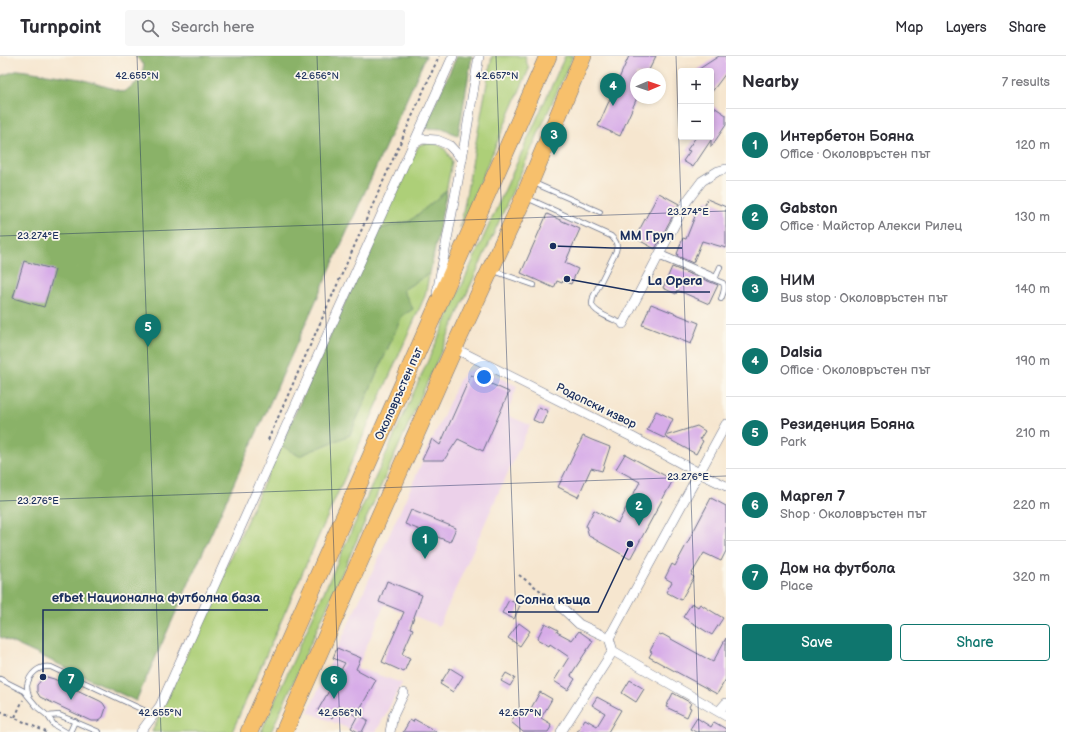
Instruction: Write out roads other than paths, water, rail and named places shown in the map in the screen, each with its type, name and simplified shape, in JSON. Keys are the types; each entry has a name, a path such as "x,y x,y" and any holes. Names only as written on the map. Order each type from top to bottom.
{"highway":[{"name":"Околовръстен път","path":"248,732 548,56"},
{"path":"284,732 454,348 527,189 583,56"},
{"path":"574,78 591,56"}],"street":[{"path":"141,732 160,706 453,56"},
{"path":"432,319 462,159 479,56"},
{"path":"413,144 422,139 437,140 449,145 462,159"},
{"path":"623,324 687,201 702,181 718,171 726,169"},
{"name":"Родопски извор","path":"454,348 726,486"},
{"path":"726,424 609,638 613,651 722,714 726,703"},
{"path":"560,606 579,624 609,638"},
{"path":"561,732 613,651"},
{"path":"390,732 393,716 404,694"}],"lane":[{"path":"527,189 600,212"},
{"path":"527,189 611,236 615,240 617,245 616,251 593,297 592,303 594,309 598,313 623,324"},
{"path":"659,255 716,277 720,267"},
{"path":"659,255 725,285 726,288 721,299"},
{"path":"490,269 534,285"},
{"path":"27,695 27,687 31,678 36,670 45,666 51,667 154,715"},
{"path":"0,679 16,687 27,695 38,708 48,716 54,726 66,732"},
{"path":"48,716 59,716 75,721 99,732"},
{"path":"70,732 75,721"}],"place":[{"name":"Dalsia","path":"613,106"},
{"name":"НИМ","path":"554,155"},
{"name":"ММ Груп","path":"553,246"},
{"name":"La Opera","path":"567,279"},
{"name":"Резиденция Бояна","path":"148,347"},
{"name":"Gabston","path":"639,526"},
{"name":"Солна къща","path":"630,544"},
{"name":"Интербетон Бояна","path":"425,559"},
{"name":"efbet Национална футболна база","path":"43,677"},
{"name":"Маргел 7","path":"334,699"},
{"name":"Дом на футбола","path":"71,700"}]}
